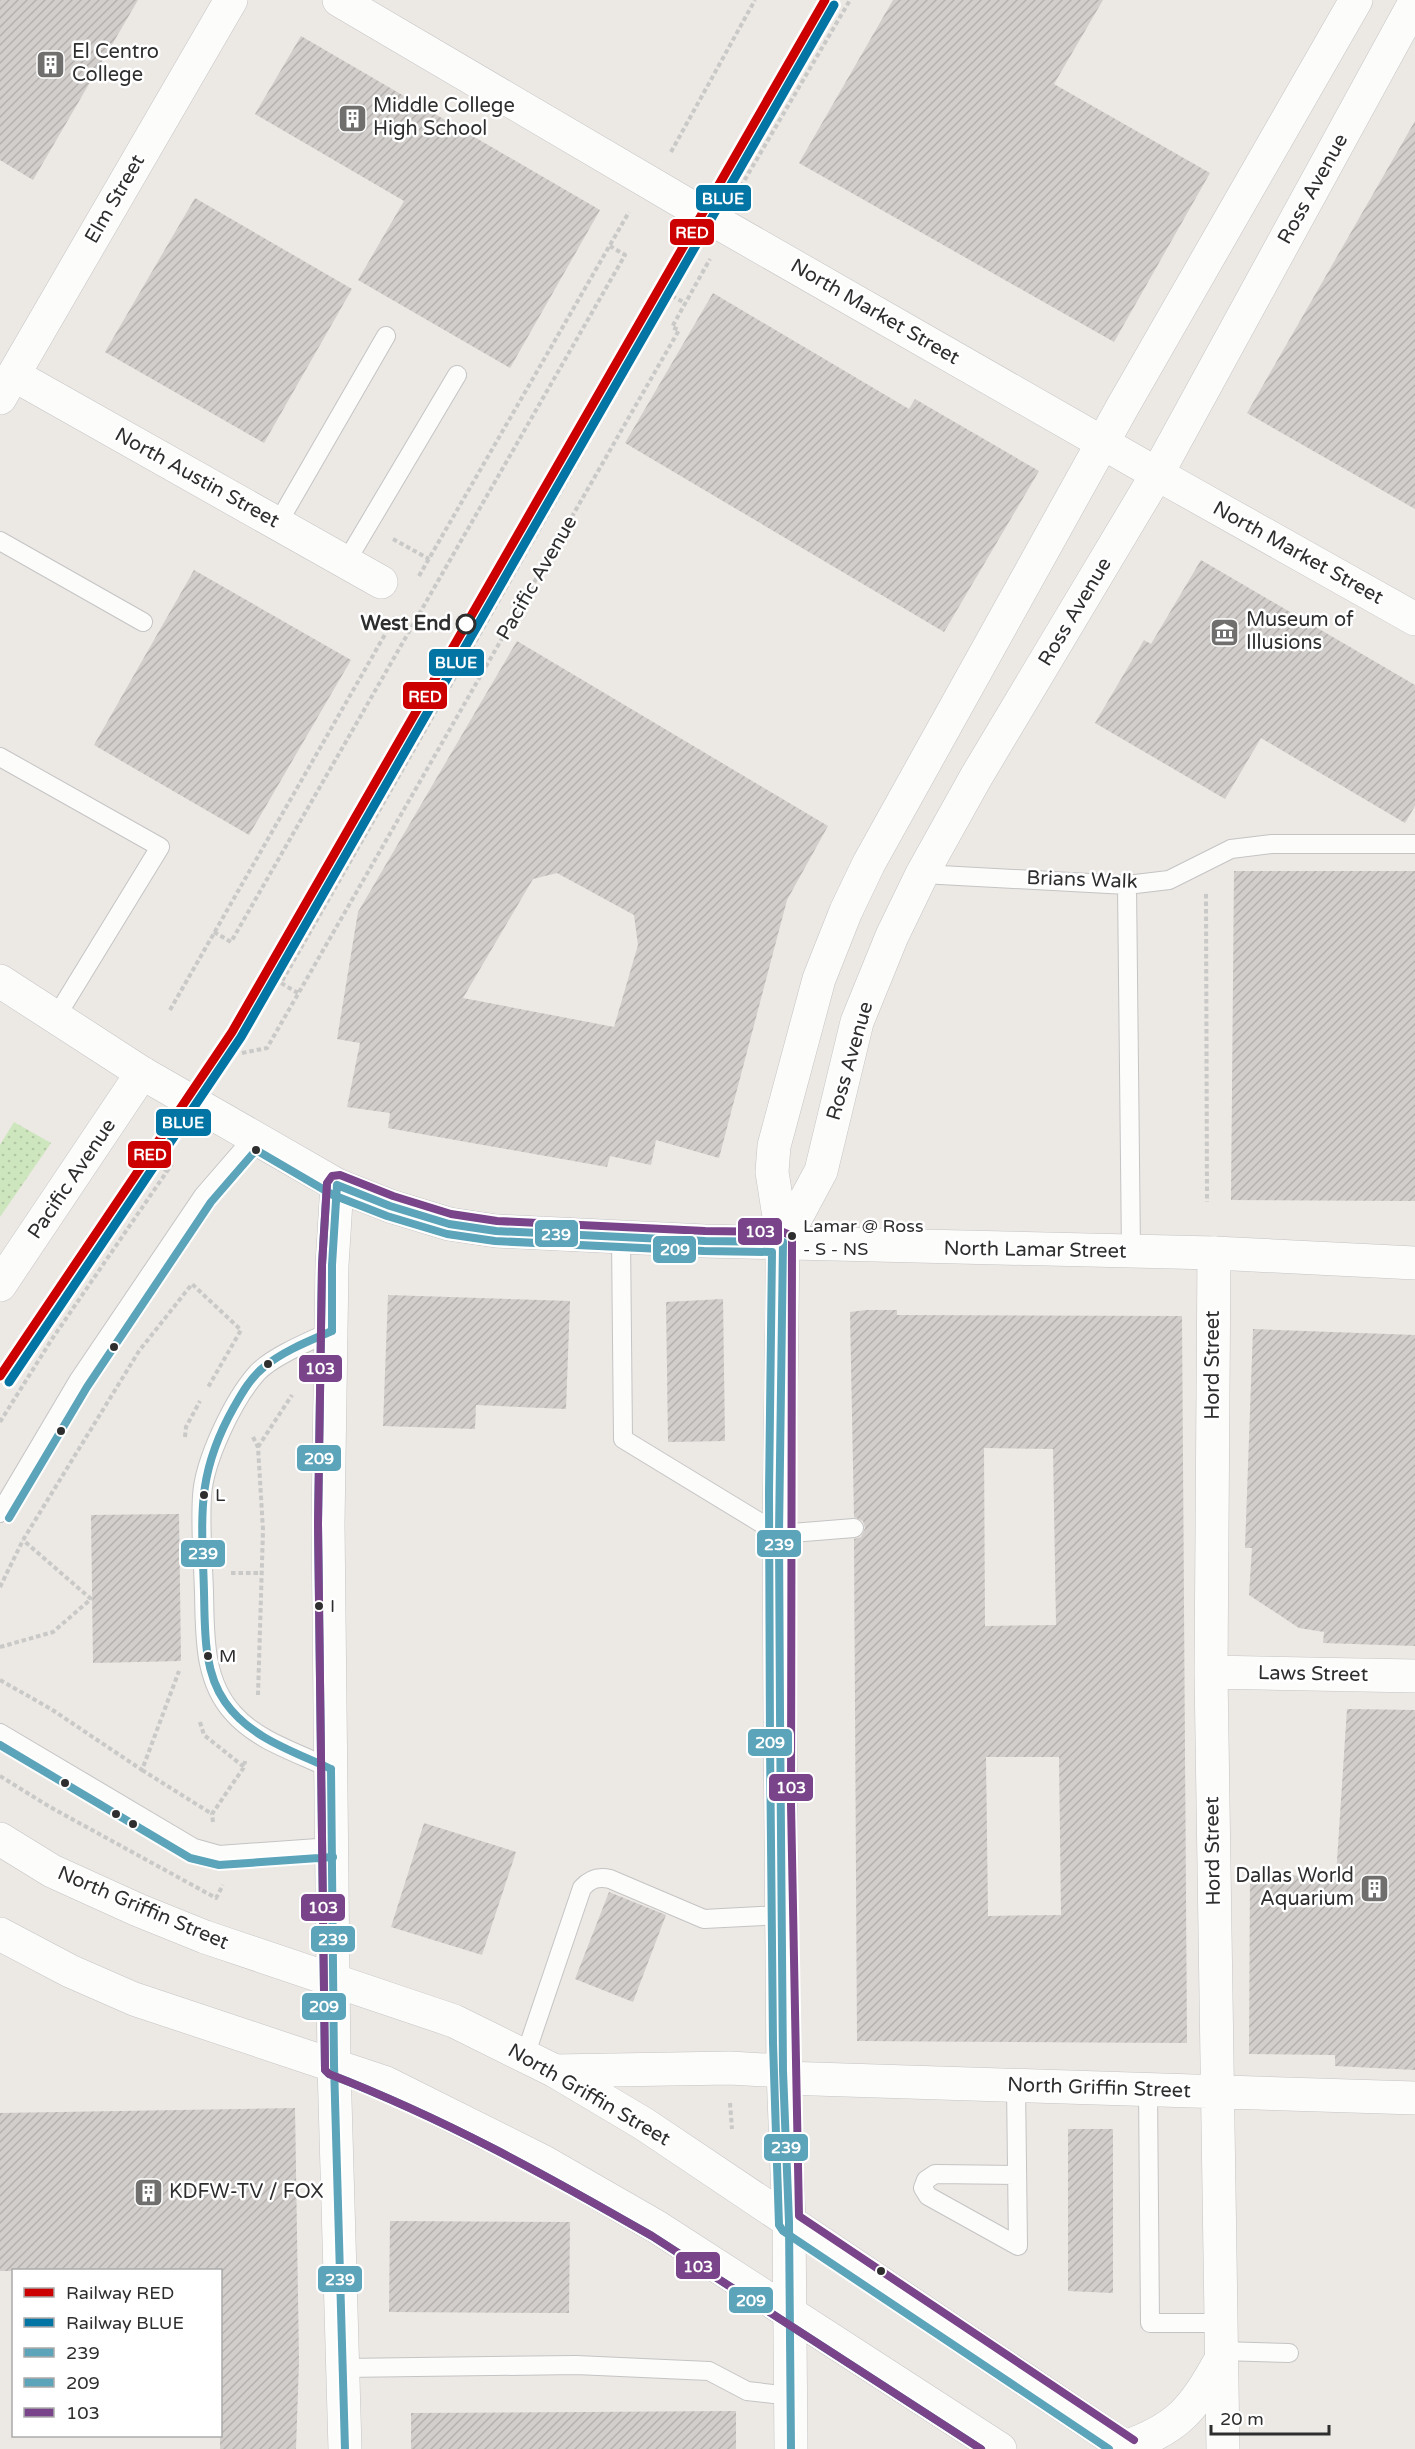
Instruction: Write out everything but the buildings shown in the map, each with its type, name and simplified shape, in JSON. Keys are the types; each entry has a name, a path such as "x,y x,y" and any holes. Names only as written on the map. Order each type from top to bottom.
{"main road":[{"name":"Elm Street","path":"7,387 231,0"},
{"name":"North Market Street","path":"339,0 703,214 1415,619"},
{"name":"Ross Avenue","path":"791,2449 789,2222 783,2074 781,1915 779,1534 783,1242 772,1172 774,1146 819,979 846,911 869,862 1103,442 1356,0"},
{"name":"Ross Avenue","path":"783,1242 821,1172 857,1023 891,936 922,874 976,777 1157,474 1410,5"},
{"name":"North Austin Street","path":"7,387 278,523 381,582"},
{"path":"930,752 976,777"},
{"name":"North Lamar Street","path":"0,981 142,1073 337,1185 390,1206 449,1224 496,1232 883,1247 1214,1253 1415,1263"},
{"name":"Pacific Avenue","path":"0,1285 142,1073"},
{"path":"337,1185 332,1265 328,1524 334,2065 345,2449"},
{"name":"Hord Street","path":"1214,1253 1211,1672 1223,2449"},
{"name":"Laws Street","path":"1211,1672 1415,1676"},
{"name":"North Griffin Street","path":"0,1839 52,1871 128,1906 205,1937 333,1978 454,2021 555,2071 644,2124 1127,2448"},
{"path":"0,1934 70,1971 134,1999 386,2083 544,2162 657,2227 1000,2449"},
{"name":"North Griffin Street","path":"555,2071 730,2068 783,2074 1016,2085 1415,2098"},
{"path":"1127,2448 1152,2438 1177,2421 1198,2399 1220,2345"}],"lane":[{"path":"278,523 386,336"},
{"path":"346,562 457,375"},
{"path":"0,541 143,622"},
{"path":"0,757 160,847 56,1017"},
{"name":"Brians Walk","path":"922,874 1127,885 1169,880 1231,849 1272,844 1415,844"},
{"path":"1127,885 1131,1252"},
{"path":"0,1513 78,1381 203,1196 254,1137"},
{"path":"621,1237 623,1439 779,1534 854,1528"},
{"path":"331,1769 251,1730 231,1712 217,1687 206,1655 202,1494 215,1444 235,1405 258,1372 296,1347 332,1331"},
{"path":"0,1733 194,1848 219,1856 332,1847"},
{"path":"525,2056 579,1895 587,1882 595,1878 610,1879 704,1919 781,1915"},
{"path":"1016,2085 1018,2246 928,2196 923,2188 926,2180 935,2174 1017,2175"},
{"path":"1148,2090 1150,2323 1220,2345 1289,2353"},
{"path":"343,2368 576,2365 709,2371 747,2391 791,2396"}],"path":[{"path":"670,155 755,0"},
{"path":"737,194 850,0"},
{"path":"214,932 231,942 625,255 610,246"},
{"name":"Pacific Avenue","path":"242,1053 267,1048 679,330 672,327 713,255"},
{"path":"298,993 281,983 672,296 685,303"},
{"path":"368,525 429,559"},
{"path":"1206,861 1207,1202"},
{"path":"0,1422 52,1339 172,1164"},
{"path":"158,1165 167,1171"},
{"path":"0,1587 24,1540 139,1352 192,1284 241,1330 186,1427 183,1448"},
{"path":"258,1447 295,1389"},
{"path":"0,1647 53,1632 92,1599 24,1540"},
{"path":"142,1770 182,1664"},
{"path":"0,1680 51,1709 212,1814"},
{"path":"729,2098 732,2129"}],"green space":[{"path":"14,1122 51,1143 0,1217 0,1145"}],"rail line":[{"name":"RED","path":"0,1376 232,1032 825,0"},
{"name":"BLUE","path":"9,1382 241,1037 834,5"}],"transit line":[{"name":"209","path":"9,1518 87,1387 211,1202 256,1150 333,1195 387,1216 447,1234 495,1241 772,1252 769,1493 770,1744 773,2043 779,2225 783,2231 1109,2449"},
{"name":"103","path":"981,2449 652,2236 494,2149 372,2091 329,2074 325,2070 318,1524 322,1265 327,1183 332,1176 340,1175 393,1196 451,1214 497,1221 705,1231 783,1232 792,1236 791,1804 799,2216 1134,2440"},
{"name":"209","path":"327,1184 322,1265 318,1524 325,2070 329,2074 454,2129 652,2236 981,2449"},
{"name":"239","path":"337,1185 390,1206 449,1224 496,1231 705,1241 783,1242"},
{"name":"239","path":"332,1331 332,1265 337,1185"},
{"name":"239","path":"783,1242 779,1534 780,1714 783,2071 789,2222 791,2449"},
{"name":"239","path":"331,1769 273,1742 247,1725 225,1702 218,1690 209,1663 205,1634 202,1519 207,1476 213,1454 221,1432 247,1386 271,1361 332,1331"},
{"name":"209","path":"0,1745 190,1858 219,1865 333,1857"},
{"name":"239","path":"331,1769 334,2065 345,2449"}],"place":[{"name":"El Centro College","path":"51,64"},
{"name":"Middle College High School","path":"352,118"},
{"name":"West End","path":"466,624"},
{"name":"Museum of Illusions","path":"1225,632"},
{"name":"Lamar @ Ross - S - NS","path":"792,1236"},
{"name":"L","path":"204,1495"},
{"name":"I","path":"319,1606"},
{"name":"M","path":"208,1656"},
{"name":"Dallas World Aquarium","path":"1375,1888"},
{"name":"KDFW-TV / FOX","path":"148,2192"}]}
